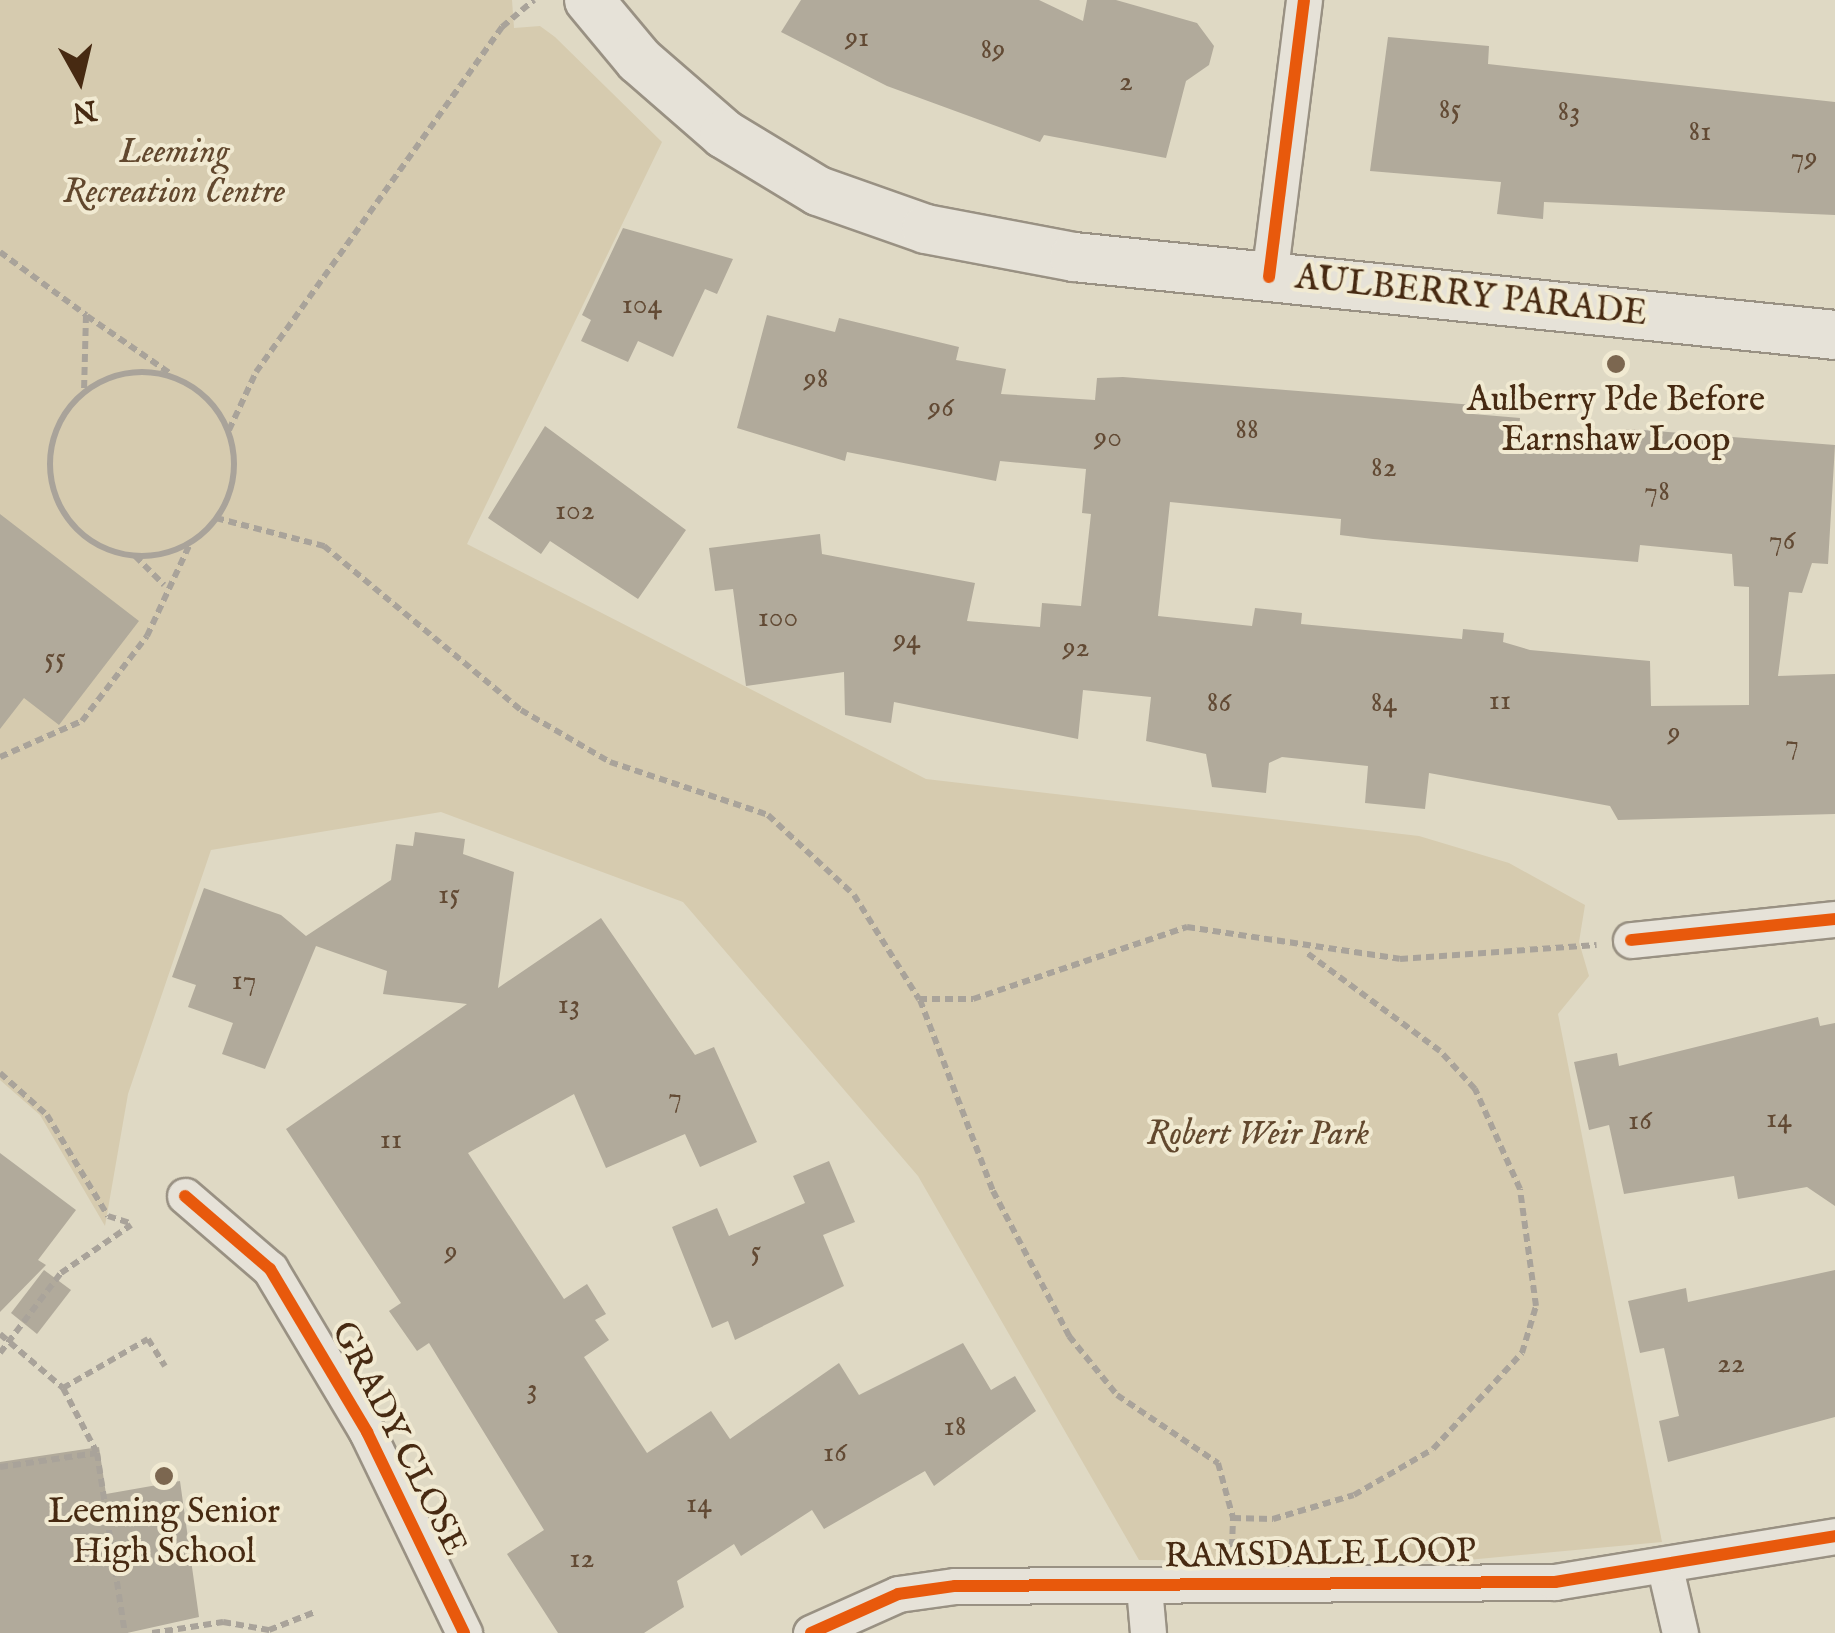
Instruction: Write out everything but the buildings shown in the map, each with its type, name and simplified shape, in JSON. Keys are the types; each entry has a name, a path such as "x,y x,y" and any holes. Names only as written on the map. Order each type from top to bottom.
{"main road":[{"name":"AULBERRY PARADE","path":"590,0 679,97 818,190 988,245 1835,335"}],"street":[{"path":"1269,276 1304,0"},
{"path":"1631,940 1835,919"},
{"name":"GRADY CLOSE","path":"185,1196 270,1269 367,1432 464,1633"},
{"name":"RAMSDALE LOOP","path":"811,1633 898,1594 955,1586 1555,1582 1666,1568 1835,1536"},
{"path":"1666,1568 1680,1633"},
{"path":"1144,1587 1148,1633"}],"path":[{"path":"0,756 82,721 146,636 164,586 192,542 216,518 233,481 229,432 256,372 502,26 534,0"},
{"path":"0,252 200,392 229,432"},
{"path":"86,315 84,393 52,443 55,495 86,538 135,556 164,586"},
{"path":"84,393 128,372 178,379"},
{"path":"216,518 324,546 521,710 610,762 740,804 800,837 854,895 919,999 993,1191 1069,1336 1117,1395 1218,1463 1233,1518 1272,1519 1354,1495 1433,1449 1522,1353 1536,1306 1520,1190 1475,1089 1440,1051 1306,952 1250,932 1188,927 973,998 919,999"},
{"path":"135,556 192,542"},
{"path":"1306,952 1494,959 1631,940"},
{"path":"0,1073 47,1116 108,1216 132,1224 61,1273 0,1353"},
{"path":"0,1334 63,1388 97,1453 125,1633"},
{"path":"63,1388 148,1339 165,1366"},
{"path":"0,1468 97,1453"},
{"path":"152,1633 224,1622 269,1630 314,1612"}],"green space":[{"name":"Robert Weir Park","path":"0,0 512,0 514,28 540,26 555,37 662,142 467,544 926,779 1419,836 1509,863 1585,905 1579,942 1589,976 1558,1014 1662,1542 1457,1561 1139,1560 918,1176 683,902 441,812 211,850 128,1094 105,1226 40,1115 0,1080"}],"cycle path":[{"path":"1269,277 1304,0"},
{"path":"1631,940 1835,919"},
{"path":"185,1196 270,1269 367,1432 464,1633"},
{"path":"811,1633 898,1594 955,1586 1555,1582 1835,1536"}],"place":[{"name":"Aulberry Pde Before Earnshaw Loop","path":"1616,364"},
{"name":"Leeming Senior High School","path":"164,1476"}],"park label":[{"name":"Leeming Recreation Centre","path":"174,173"}]}
